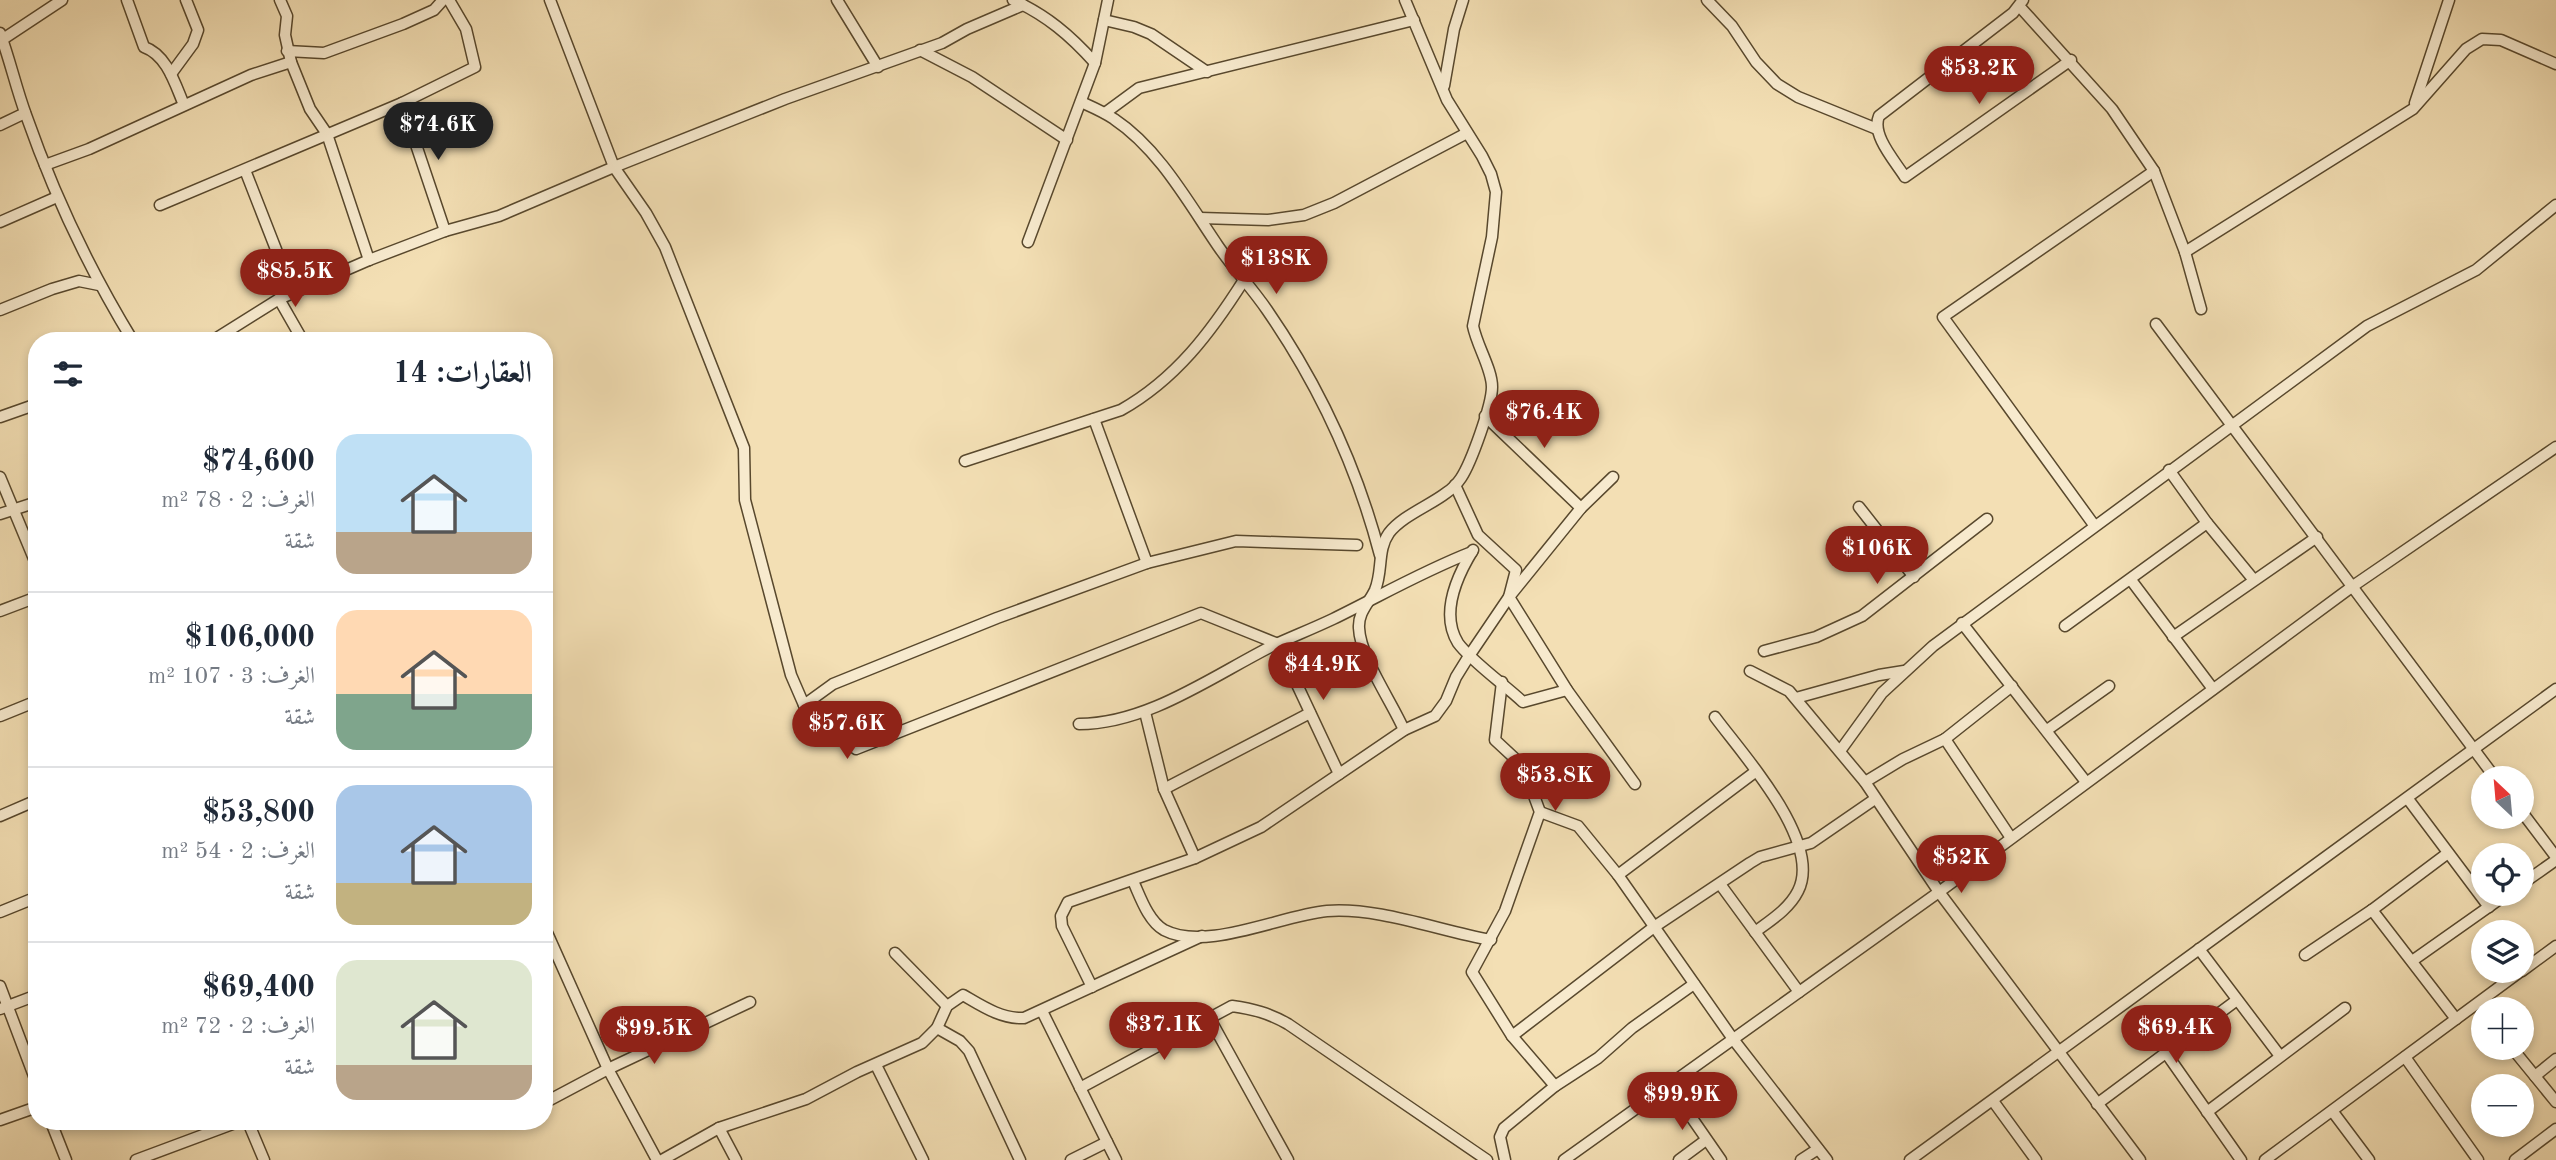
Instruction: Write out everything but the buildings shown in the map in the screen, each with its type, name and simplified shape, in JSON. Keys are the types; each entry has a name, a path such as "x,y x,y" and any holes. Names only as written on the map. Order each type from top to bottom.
{"street":[{"path":"62,0 1,38 25,113 57,197 99,285 128,332"},
{"path":"127,0 144,47 154,51 171,74 184,105"},
{"path":"171,74 193,44 198,30 186,0"},
{"path":"295,0 282,3 287,16 285,35 289,57 310,109 327,134 369,260"},
{"path":"45,165 89,149 289,57 324,53 403,24 434,10 443,0"},
{"path":"160,205 402,103 475,67 466,29 449,0"},
{"path":"550,0 614,167 646,213 665,247 744,448 745,500 791,675 804,705 856,749 1201,613 1278,644 1339,774"},
{"path":"837,0 878,67"},
{"path":"1404,730 1360,639 1360,614 1378,580 1383,545 1392,530 1455,485 1466,468 1485,416 1492,383 1473,326 1492,237 1496,192 1491,174 1447,100 1444,87 1405,0"},
{"path":"1444,87 1454,29 1463,0"},
{"path":"1707,0 1732,26 1756,62 1777,83 1798,97 1877,129"},
{"path":"2413,109 2449,0"},
{"path":"226,332 279,299 369,260 445,232 499,216 785,99 878,67 920,50 1018,2 1048,18 1095,63"},
{"path":"1028,242 1095,63 1106,2"},
{"path":"2071,60 1905,177 1877,129 1877,120 1882,112 2022,3 2049,40 2071,60 2112,109 2154,172 2185,252 2201,309"},
{"path":"1104,20 1151,34 1207,72"},
{"path":"1105,113 1139,88 1414,20"},
{"path":"2185,252 2413,109 2466,49 2482,40 2501,40 2556,64"},
{"path":"920,50 972,77 1067,140"},
{"path":"1081,102 1124,126 1148,150 1267,309 1333,425 1361,491 1380,558"},
{"path":"402,103 445,232"},
{"path":"0,125 25,113"},
{"path":"1200,218 1277,220 1304,215 1334,203 1467,133"},
{"path":"245,170 293,293"},
{"path":"2094,525 1943,317 2154,172"},
{"path":"0,222 57,197"},
{"path":"1840,751 1876,701 1904,671 1962,623 2367,326 2476,270 2556,205"},
{"path":"965,461 1121,410 1142,398 1167,379 1215,326 1244,280"},
{"path":"0,310 79,281 99,285"},
{"path":"279,299 298,332"},
{"path":"2156,324 2486,766"},
{"path":"0,417 28,407"},
{"path":"1485,416 1581,508"},
{"path":"1094,419 1146,563"},
{"path":"1564,1160 1939,892 2353,586 2556,447"},
{"path":"2169,470 2207,523 2253,579"},
{"path":"0,477 28,544"},
{"path":"1092,987 1062,926 1062,911 1073,899 1195,858 1261,827 1404,730 1427,722 1442,709 1456,677 1509,597 1581,508 1613,477"},
{"path":"1455,485 1481,540 1516,570 1509,597 1567,690 1635,784"},
{"path":"0,514 28,505"},
{"path":"1859,507 1914,578"},
{"path":"1764,651 1816,637 1862,616 1987,519"},
{"path":"2065,626 2207,523"},
{"path":"2173,637 2317,537"},
{"path":"1481,540 1456,584 1451,617 1457,642 1469,656 1523,702 1567,690"},
{"path":"804,705 833,684 997,618 1146,563 1236,541 1357,545"},
{"path":"1079,724 1113,722 1145,712 1418,574 1472,552"},
{"path":"2131,580 2213,689"},
{"path":"0,611 28,600"},
{"path":"1962,623 2086,782"},
{"path":"1750,671 1774,681 1796,698 1865,782 1939,892 2139,1160"},
{"path":"1796,698 1870,677 1904,671"},
{"path":"1502,682 1495,740 1524,766 1540,812 1505,912 1472,972 1512,1036 1555,1086"},
{"path":"1865,782 1945,738 2012,685"},
{"path":"2047,730 2109,686"},
{"path":"1910,1160 2556,689"},
{"path":"0,716 28,705"},
{"path":"1145,712 1164,789 1195,858"},
{"path":"1164,789 1310,713"},
{"path":"1715,717 1791,825 1800,847 1803,880 1798,891 1780,913 1755,932"},
{"path":"1945,738 2011,838"},
{"path":"1618,875 1755,772"},
{"path":"1512,1036 1654,928 1760,857 1800,847 1823,837 1875,799"},
{"path":"2408,799 2489,907 2412,961"},
{"path":"0,816 28,804"},
{"path":"1540,812 1578,826 1618,875 1734,1039 1827,1160"},
{"path":"2534,828 2556,858 2534,875"},
{"path":"2305,955 2372,910 2448,853"},
{"path":"1133,881 1147,910 1163,929 1202,936"},
{"path":"1720,884 1799,992"},
{"path":"0,912 28,901"},
{"path":"2372,910 2456,1019"},
{"path":"553,948 608,1069 659,1160 719,1128 806,1098 922,1043 937,1028 947,1006 963,995 1013,1019 1024,1018 1202,936 1330,911 1377,915 1491,940"},
{"path":"2534,962 2556,946"},
{"path":"2199,949 2280,1056"},
{"path":"895,953 947,1006"},
{"path":"2493,997 2509,983"},
{"path":"1505,1160 1500,1137 1504,1128 1555,1086 1598,1058 1632,1028 1694,984"},
{"path":"0,986 4,1008 28,1063"},
{"path":"4,1008 28,999"},
{"path":"2097,1104 2237,1000"},
{"path":"553,1097 750,1002"},
{"path":"1080,1088 1232,1006 1272,1014 1487,1160"},
{"path":"2207,1112 2345,1008"},
{"path":"1042,1012 1116,1160"},
{"path":"2265,1160 2456,1019 2471,1013"},
{"path":"1210,1019 1288,1160"},
{"path":"937,1028 960,1041 969,1051 1020,1160"},
{"path":"2166,1053 2241,1160"},
{"path":"2405,1057 2478,1160"},
{"path":"2535,1076 2556,1059"},
{"path":"2522,1060 2556,1102"},
{"path":"876,1065 923,1160"},
{"path":"1670,1085 1721,1160"},
{"path":"1993,1101 2034,1157 2021,1160"},
{"path":"0,1120 28,1110"},
{"path":"2333,1112 2369,1160"},
{"path":"719,1128 736,1160"},
{"path":"2515,1160 2556,1129"},
{"path":"54,1130 66,1160"},
{"path":"136,1160 217,1130"},
{"path":"251,1130 264,1160"},
{"path":"1679,1160 1706,1140"},
{"path":"1071,1160 1107,1142"},
{"path":"1801,1160 1818,1149"}]}
